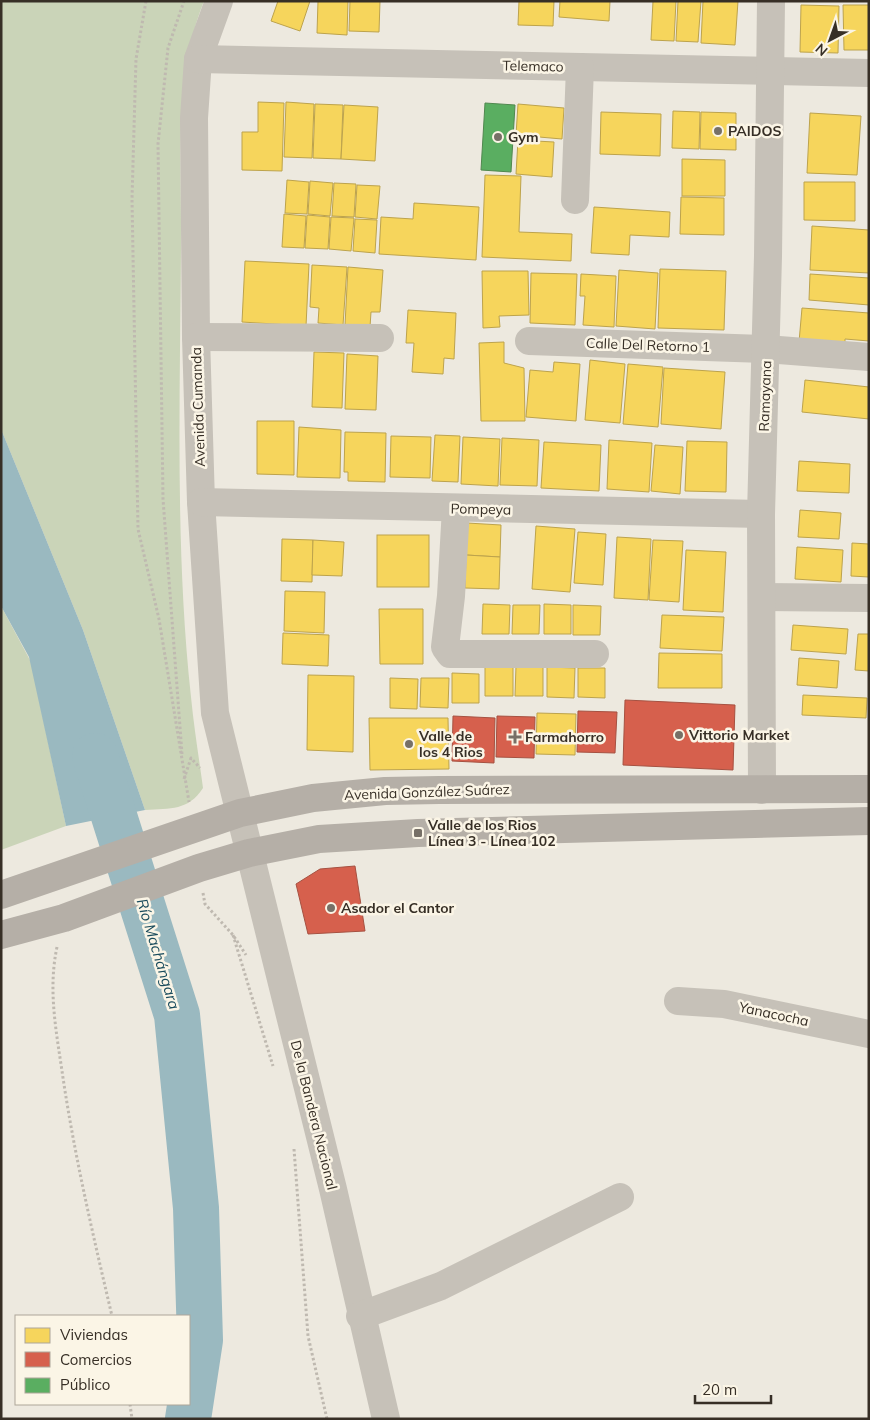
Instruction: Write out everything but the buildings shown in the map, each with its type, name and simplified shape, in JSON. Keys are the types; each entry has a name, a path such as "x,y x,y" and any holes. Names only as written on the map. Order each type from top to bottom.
{"main road":[{"name":"Avenida González Suárez","path":"1,895 240,813 313,798 384,791 869,788"},
{"path":"1,935 64,918 199,868 250,853 319,839 418,833 869,821"}],"street":[{"name":"Avenida Cumanda","path":"219,1 198,59 194,118 196,337 201,502 215,713 240,813"},
{"name":"Ramayana","path":"762,790 763,597 761,514 772,71 771,1"},
{"name":"Telemaco","path":"198,59 869,73"},
{"path":"575,200 580,67"},
{"path":"196,337 380,338"},
{"name":"Calle Del Retorno 1","path":"529,341 766,349 869,357"},
{"name":"Pompeya","path":"201,502 761,514"},
{"path":"456,508 451,596 445,647 450,654 595,654"},
{"path":"763,597 869,598"},
{"name":"De la Bandera Nacional","path":"240,813 333,1189 360,1316 386,1419"},
{"name":"Yanacocha","path":"678,1001 724,1004 869,1034"},
{"path":"360,1316 441,1286 620,1196"}],"path":[{"path":"146,1 136,59 132,199 138,529 159,619 184,780 163,499 158,144 168,48 184,1"},
{"path":"199,868 205,904 233,935 276,1075"},
{"path":"64,918 54,963 53,1010 69,1120 112,1315"},
{"path":"293,1141 308,1336 327,1419"},
{"path":"130,1405 132,1419"}],"green space":[{"path":"1,1 204,1 194,30 187,61 181,123 180,417 181,529 186,641 192,709 203,788 191,801 178,807 145,810 83,630 1,429"},
{"path":"1,606 31,662 66,826 1,850"}],"water":[{"path":"1,429 83,630 145,810 66,826 29,657 1,606"}],"waterway":[{"name":"Río Machángara","path":"95,756 177,1015 196,1208 200,1340 188,1419"}],"place":[{"name":"PAIDOS","path":"718,131"},
{"name":"Gym","path":"498,137"},
{"name":"Vittorio Market","path":"679,735"},
{"name":"Farmahorro","path":"515,737"},
{"name":"Valle de los 4 Rios","path":"409,744"},
{"name":"Valle de los Rios Línea 3 - Línea 102","path":"418,833"},
{"name":"Asador el Cantor","path":"331,908"}]}
